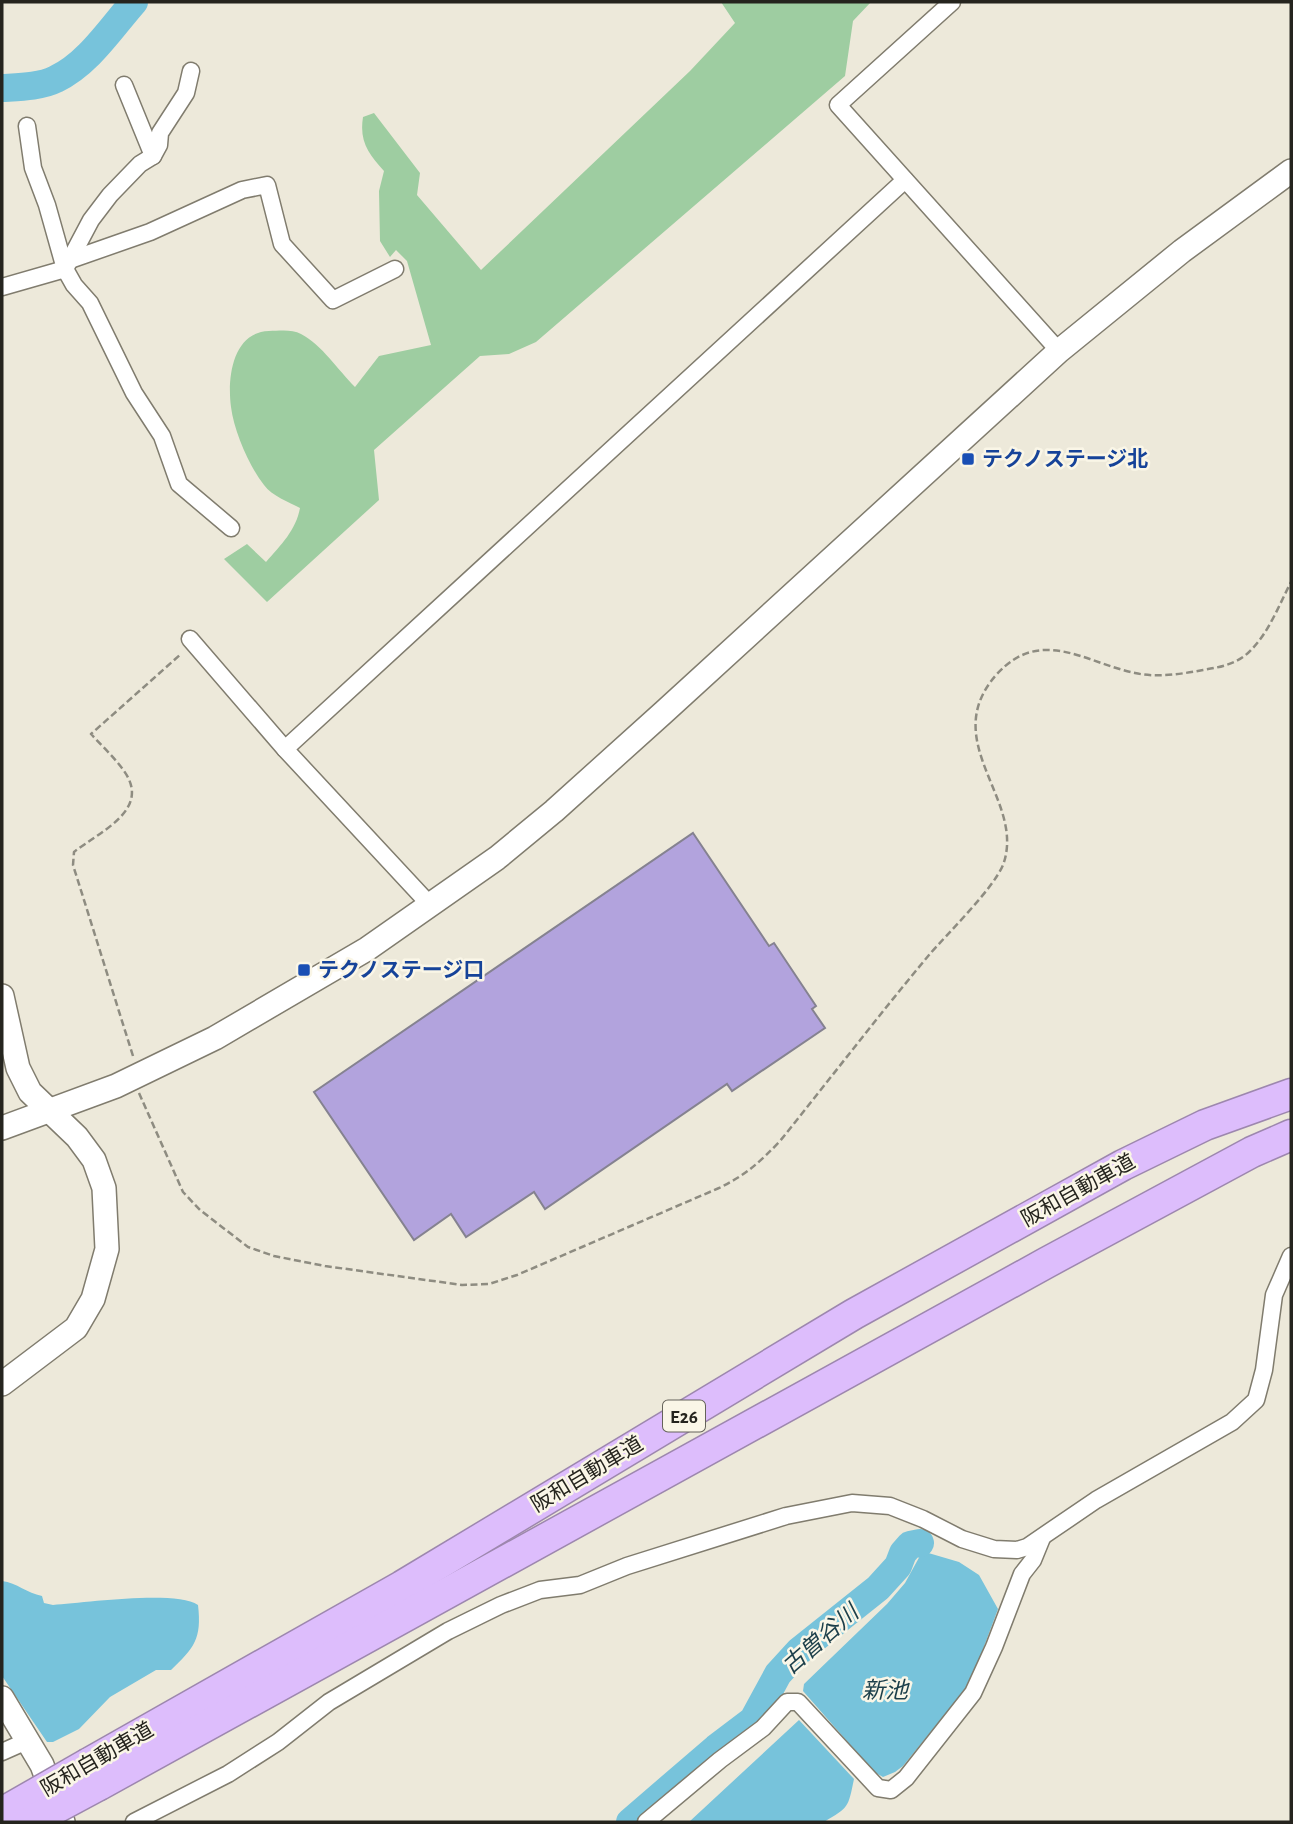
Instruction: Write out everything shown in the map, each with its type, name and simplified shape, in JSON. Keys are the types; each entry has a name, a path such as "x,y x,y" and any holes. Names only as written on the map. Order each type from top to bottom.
{"highway":[{"name":"阪和自動車道","path":"30,1822 94,1774 865,1307 1123,1165 1205,1125 1291,1094"},
{"name":"阪和自動車道","path":"2,1813 94,1774 1252,1152 1291,1135"}],"street":[{"path":"952,2 838,105 1059,351"},
{"path":"67,264 91,220 110,195 140,164 153,156 159,145 160,133 186,93 191,71"},
{"path":"124,85 153,156"},
{"path":"27,126 33,168 74,285 90,303 134,393 162,436 179,484 231,528"},
{"path":"2,1128 52,1111 136,1076 215,1038 368,949 497,858 554,811 1059,351 1182,251 1291,171"},
{"path":"285,749 905,180"},
{"path":"2,286 150,232 242,191 267,185 282,244 333,300 395,269"},
{"path":"190,639 285,749 431,906"},
{"path":"2,996 5,1034 30,1092 77,1137 94,1160 104,1188 107,1249 93,1299 76,1328 2,1384"},
{"path":"134,1822 228,1774 278,1742 329,1702 448,1630 540,1590 580,1585 627,1566 786,1516 852,1503 890,1506 962,1539 994,1549 1017,1550 1042,1538 1096,1500 1232,1422 1256,1400 1264,1370 1274,1296 1291,1256"},
{"path":"646,1822 763,1728 787,1702 798,1702 878,1788 891,1790 906,1778 973,1693 1022,1574 1033,1560 1042,1538"},
{"path":"2,1698 42,1765 63,1822"},
{"path":"2,1752 29,1740"}],"path":[{"path":"190,639 181,654 91,734 125,772 133,789 132,804 122,817 74,852 73,865 134,1059 139,1092 183,1192 200,1210 248,1247 274,1256 325,1266 462,1285 489,1284 517,1275 741,1178 758,1165 780,1141 921,965 989,886 1002,866 1007,846 1004,821 977,749 975,727 986,690 997,674 1029,653 1049,650 1073,652 1136,673 1177,674 1235,663 1251,650 1267,627 1291,582"}],"green space":[{"path":"721,2 871,2 853,21 845,76 536,342 509,354 480,356 374,450 379,500 267,602 224,559 247,544 266,562 291,530 300,508 267,489 253,468 239,437 231,407 230,383 240,348 247,339 257,333 297,332 330,358 355,387 379,356 431,345 407,261 396,250 390,257 380,241 379,191 384,171 366,147 362,134 363,117 374,113 420,173 417,195 481,270 690,71 735,23"}],"water":[{"name":"新池","path":"925,1552 959,1562 979,1575 998,1609 973,1676 963,1692 903,1766 883,1777 874,1772 803,1691 804,1684 887,1604 905,1583 921,1554"},
{"path":"2,1581 42,1596 44,1603 53,1605 150,1598 186,1601 198,1605 199,1626 195,1642 171,1670 156,1670 110,1697 79,1729 53,1742 47,1742 2,1676"},
{"path":"799,1720 854,1779 843,1809 824,1822 689,1822"}],"building":[{"path":"693,833 769,946 774,943 816,1006 812,1009 825,1028 732,1091 727,1084 545,1209 534,1192 466,1237 451,1214 414,1240 314,1092"}],"waterway":[{"path":"2,88 43,84 68,72 98,45 134,2"},
{"name":"古曽谷川","path":"630,1822 753,1720 778,1674 799,1651 878,1588 898,1566 903,1553 910,1545 920,1543"}],"place":[{"name":"テクノステージ北","path":"968,459"},
{"name":"テクノステージ口","path":"304,970"}]}
